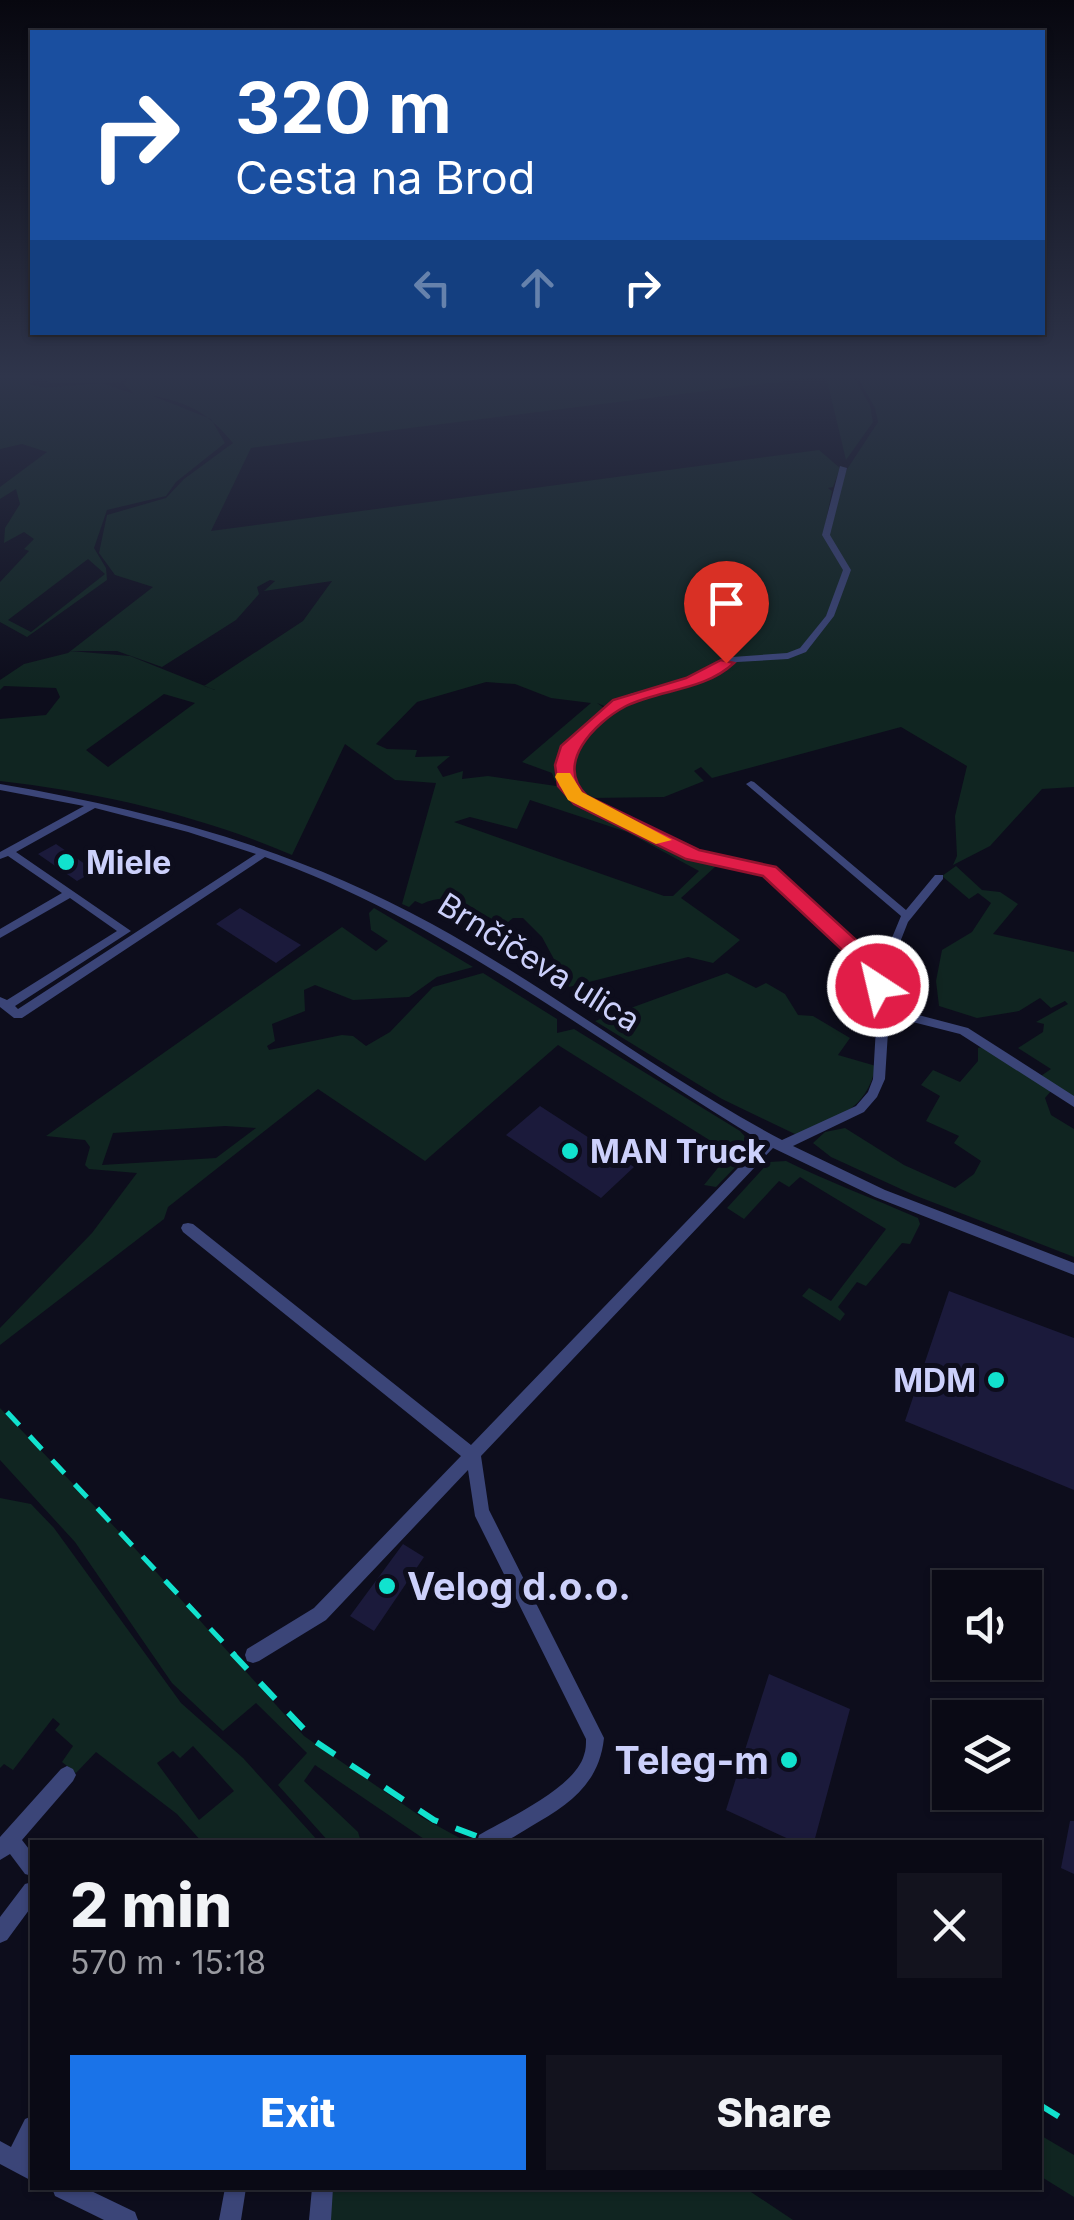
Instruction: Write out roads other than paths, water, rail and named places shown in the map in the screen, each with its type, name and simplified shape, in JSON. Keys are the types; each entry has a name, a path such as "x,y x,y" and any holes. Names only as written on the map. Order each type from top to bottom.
{"street":[{"path":"253,1656 320,1614 777,1144 860,1110 873,1094 879,1079 883,1010 878,986 860,955 776,876 720,864 675,846 574,796 563,773 570,746 626,700 692,682 735,659 788,656 803,650 830,616 847,570 826,535 841,477"},
{"path":"751,784 906,915"},
{"name":"Brnčičeva ulica","path":"0,787 95,804 264,852 376,900 449,939 777,1144 930,1213 1074,1269"},
{"path":"4,854 95,804"},
{"path":"4,854 125,931 3,1003 18,1015 264,852"},
{"path":"878,986 906,915 938,877"},
{"path":"0,934 70,893"},
{"path":"883,1010 964,1030 1074,1102"},
{"path":"188,1228 474,1457 481,1512 596,1738 597,1752 589,1768 533,1818 490,1840"},
{"path":"30,1866 5,1846 68,1775"},
{"path":"0,1934 30,1894"},
{"path":"16,2161 30,2130"},
{"path":"69,2190 127,2220"},
{"path":"230,2220 236,2190"},
{"path":"320,2220 323,2190"}],"railway":[{"path":"7,1412 235,1655"},
{"path":"232,1653 316,1742 434,1820 487,1840"},
{"path":"1042,2106 1074,2126"}],"place":[{"name":"Miele","path":"66,862"},
{"name":"MAN Truck","path":"570,1151"},
{"name":"MDM","path":"996,1380"},
{"name":"Velog d.o.o.","path":"387,1586"},
{"name":"Teleg-m","path":"789,1760"}]}
